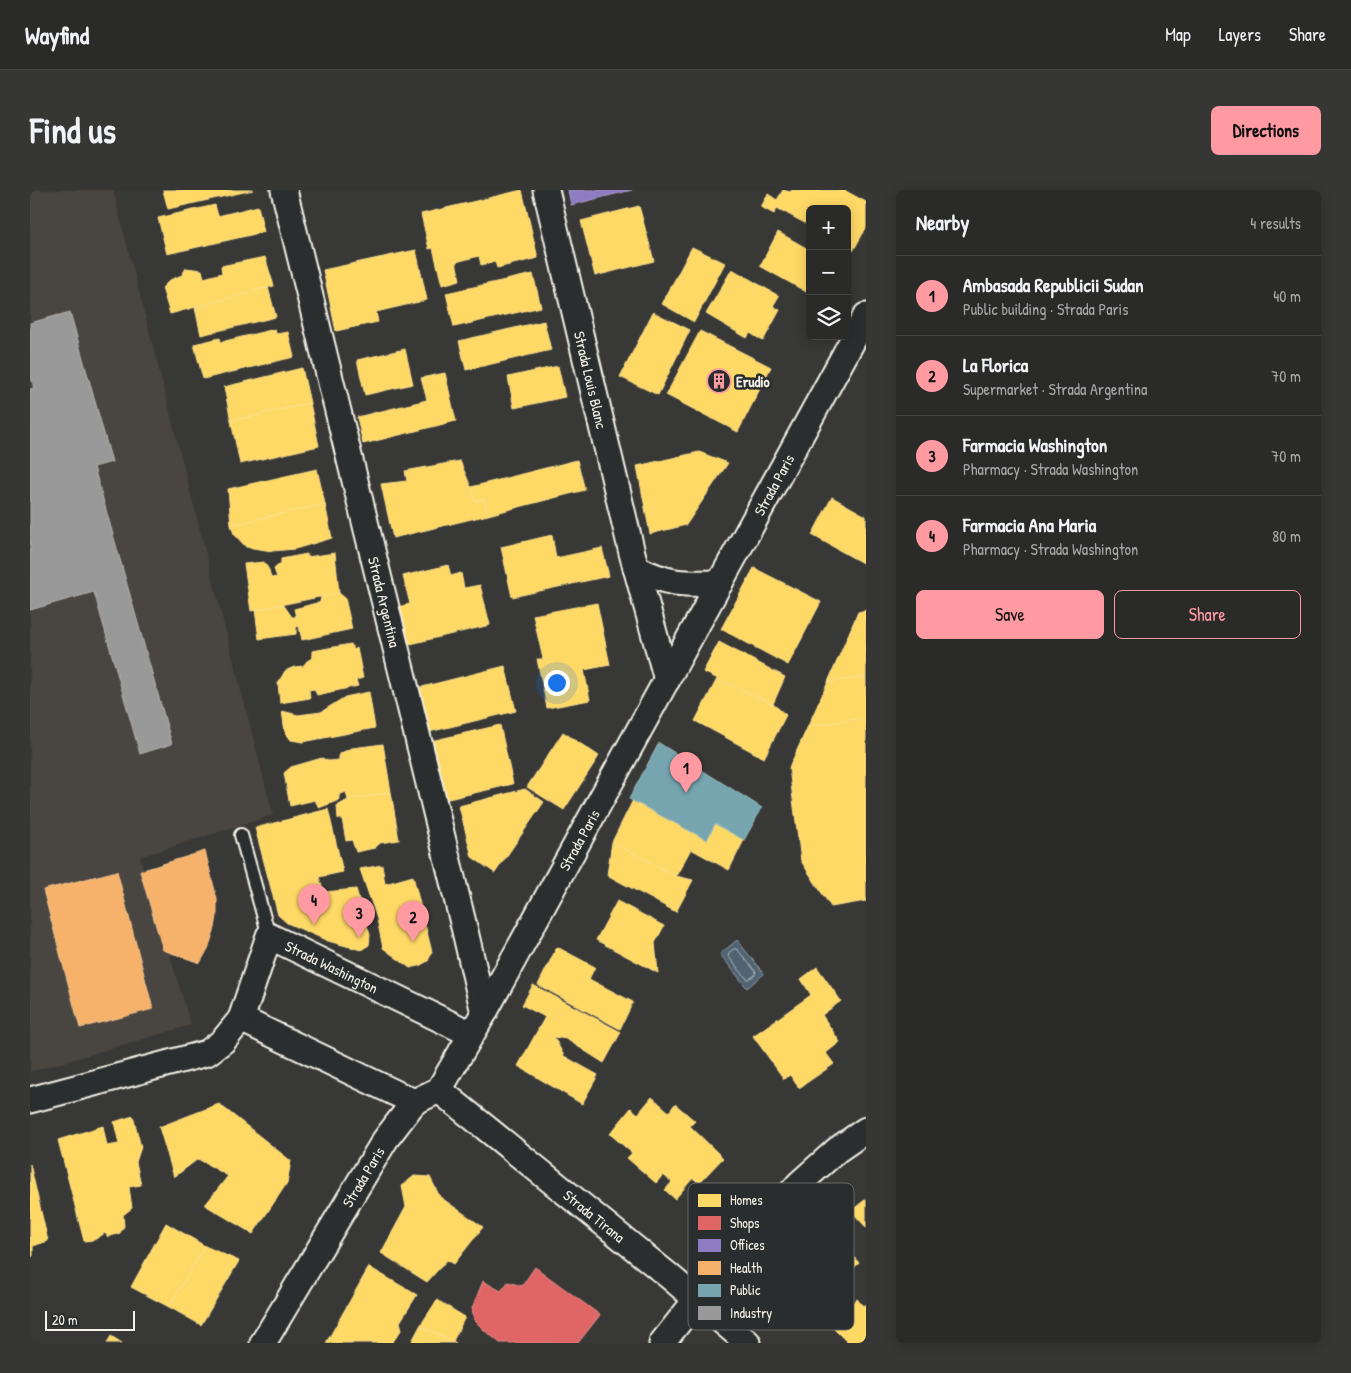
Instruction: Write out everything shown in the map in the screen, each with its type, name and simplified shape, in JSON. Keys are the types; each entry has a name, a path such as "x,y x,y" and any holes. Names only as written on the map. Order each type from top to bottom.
{"street":[{"name":"Strada Argentina","path":"284,190 484,1013"},
{"name":"Strada Louis Blanc","path":"546,190 636,568 667,680"},
{"name":"Strada Paris","path":"263,1343 385,1140 414,1102 439,1090 484,1013 866,316"},
{"path":"636,568 654,577 673,583 720,583"},
{"name":"Strada Washington","path":"30,1100 207,1053 223,1041 241,1019 269,936 471,1034"},
{"path":"241,1019 414,1102"},
{"name":"Strada Tirana","path":"439,1090 688,1292"},
{"path":"799,1183 838,1150 866,1130"},
{"path":"662,1343 688,1309"},
{"name":"Strada Tirana","path":"733,1330 748,1343"}],"lane":[{"path":"241,835 269,936"}],"shaded area":[{"path":"30,190 113,190 273,815 140,857 191,1025 30,1072"}],"water":[{"path":"737,940 764,974 747,988 720,954"}],"building: Homes":[{"path":"163,190 253,190 168,209"},
{"path":"522,190 538,258 497,268 495,262 481,265 479,256 456,262 460,280 442,285 433,248 429,249 421,214"},
{"path":"783,190 790,192 792,190 844,190 866,202 866,228 853,251 851,250 851,205 806,205 806,224 777,208 774,214 761,207 768,194 777,200"},
{"path":"215,205 218,216 258,206 264,232 167,254 158,218"},
{"path":"639,206 654,261 595,276 581,221"},
{"path":"778,232 806,248 806,292 760,266"},
{"path":"692,247 725,263 694,322 662,304"},
{"path":"416,250 427,300 376,312 378,322 336,331 323,270"},
{"path":"265,257 274,286 170,314 162,288 170,280 182,275 186,268 202,270 204,278 222,273 221,266"},
{"path":"732,269 779,296 773,306 780,310 763,341 750,333 747,338 706,314"},
{"path":"533,274 541,307 454,327 446,293"},
{"path":"268,287 276,317 201,335 195,308"},
{"path":"653,312 690,330 658,395 620,377"},
{"path":"544,321 551,350 466,370 459,341"},
{"path":"275,329 276,334 288,332 294,357 203,379 194,344 220,338 221,342"},
{"name":"Erudio","path":"700,331 771,367 738,432 666,395"},
{"path":"405,349 413,384 365,395 357,360"},
{"path":"558,366 565,397 514,408 508,377"},
{"path":"302,368 310,403 231,421 224,387"},
{"path":"445,373 456,421 363,444 357,417 427,400 421,378"},
{"path":"310,403 319,446 240,464 231,421"},
{"path":"699,452 728,463 686,525 650,534 637,466"},
{"path":"577,460 585,490 488,515 484,499 475,501 471,487"},
{"path":"460,461 475,501 484,499 488,515 393,538 381,484 407,481 405,471"},
{"path":"317,469 325,504 231,525 228,489"},
{"path":"832,497 866,516 866,565 812,535"},
{"path":"325,504 332,538 295,549 272,551 246,547 234,534 231,525"},
{"path":"552,535 556,558 602,548 609,576 512,597 501,547"},
{"path":"335,553 339,593 251,611 244,564 264,562 271,578 277,577 274,569 281,563 281,559 307,554 307,557"},
{"path":"448,565 451,576 461,573 464,588 480,585 490,625 402,646 393,608 410,604 403,576"},
{"path":"754,568 821,602 788,665 721,629"},
{"path":"339,593 345,598 352,629 302,640 299,626 296,627 296,634 259,639 255,610 283,604 292,617 296,617 294,609 320,602 321,597"},
{"path":"597,603 610,665 584,670 590,700 547,708 537,659 543,659 533,615"},
{"path":"866,610 866,677 828,682 858,612"},
{"path":"719,642 785,677 773,704 703,672"},
{"path":"351,644 354,650 357,648 363,678 356,680 358,686 317,695 314,689 309,690 310,698 280,703 278,683 285,671 303,666 312,658 312,651"},
{"path":"505,666 516,711 429,732 418,688"},
{"path":"866,677 866,718 808,726 828,682"},
{"path":"717,679 773,704 786,715 764,758 695,721"},
{"path":"369,692 375,728 303,742 291,740 285,732 282,711 298,715 321,712 345,697"},
{"path":"866,718 866,901 831,907 801,861 789,768 808,726"},
{"path":"500,725 513,784 444,800 431,741"},
{"path":"563,732 599,756 564,810 527,787"},
{"path":"383,744 391,792 348,800 346,792 339,795 339,800 319,808 315,800 290,806 284,773 291,767 322,758 328,761 339,760 339,754 352,748"},
{"path":"525,789 544,802 495,873 472,857 459,806"},
{"path":"391,792 399,840 380,843 375,848 356,852 352,840 346,841 342,819 338,819 337,806 348,800"},
{"path":"633,800 707,840 715,824 744,840 729,870 691,849 676,876 612,842"},
{"path":"328,809 343,872 319,877 324,892 356,889 370,935 369,945 361,950 328,941 287,923 278,915 255,828"},
{"path":"612,842 676,876 693,880 676,912 607,875"},
{"path":"382,865 385,884 413,876 432,952 428,961 419,966 410,968 383,948 377,919 360,869"},
{"path":"617,901 664,926 655,943 658,973 596,940"},
{"path":"557,947 595,967 589,979 633,1002 620,1029 538,985"},
{"path":"817,967 841,1001 822,1015 840,1042 826,1053 834,1064 799,1088 790,1075 784,1079 753,1036 811,995 801,979"},
{"path":"533,985 621,1032 604,1063 566,1039 554,1037 564,1056 598,1075 582,1104 518,1066 545,1017 522,1005"},
{"path":"652,1097 669,1112 675,1104 695,1121 690,1126 723,1158 699,1183 693,1178 675,1199 665,1190 672,1182 663,1175 656,1183 627,1158 632,1153 610,1134 631,1108 638,1114"},
{"path":"219,1104 291,1161 287,1183 253,1234 205,1205 228,1176 198,1159 174,1177 159,1127"},
{"path":"133,1116 141,1147 136,1162 141,1185 129,1187 132,1208 123,1215 124,1226 120,1233 108,1237 105,1233 94,1240 84,1241 58,1140 103,1126 107,1146 119,1144 114,1122"},
{"path":"30,1164 48,1241 33,1246 33,1256 30,1257"},
{"path":"414,1176 430,1177 440,1197 483,1227 454,1264 447,1260 427,1282 381,1253 406,1207 402,1186"},
{"path":"866,1199 866,1227 854,1214 854,1209"},
{"path":"166,1223 205,1246 169,1307 131,1287"},
{"path":"205,1246 239,1261 201,1325 169,1307"},
{"path":"854,1257 859,1263 854,1268"},
{"path":"369,1267 417,1295 400,1322 402,1329 392,1343 326,1343"},
{"path":"857,1299 863,1306 866,1304 866,1343 848,1343 835,1330 854,1330 854,1301"},
{"path":"437,1300 465,1317 453,1341 420,1326"},
{"path":"420,1326 453,1341 456,1343 411,1343"},
{"path":"111,1336 122,1343 107,1343"}],"building: Shops":[{"path":"535,1267 600,1315 578,1343 500,1343 474,1320 472,1308 483,1281 501,1291 508,1282 522,1286"}],"building: Offices":[{"path":"568,190 632,190 571,205"}],"building: Health":[{"path":"205,851 217,899 217,916 208,949 200,963 163,950 140,871"},
{"path":"117,871 153,1009 80,1028 43,890"}],"building: Public":[{"path":"659,743 762,808 744,840 715,824 707,840 629,799"}],"building: Industry":[{"path":"70,312 112,462 94,467 172,744 140,754 94,592 30,610 30,389 34,388 30,374 30,323"}],"place":[{"name":"Erudio","path":"719,381"},
{"name":"Ambasada Republicii Sudan","path":"686,793"},
{"name":"Farmacia Ana Maria","path":"314,925"},
{"name":"Farmacia Washington","path":"359,938"},
{"name":"La Florica","path":"413,942"}]}
